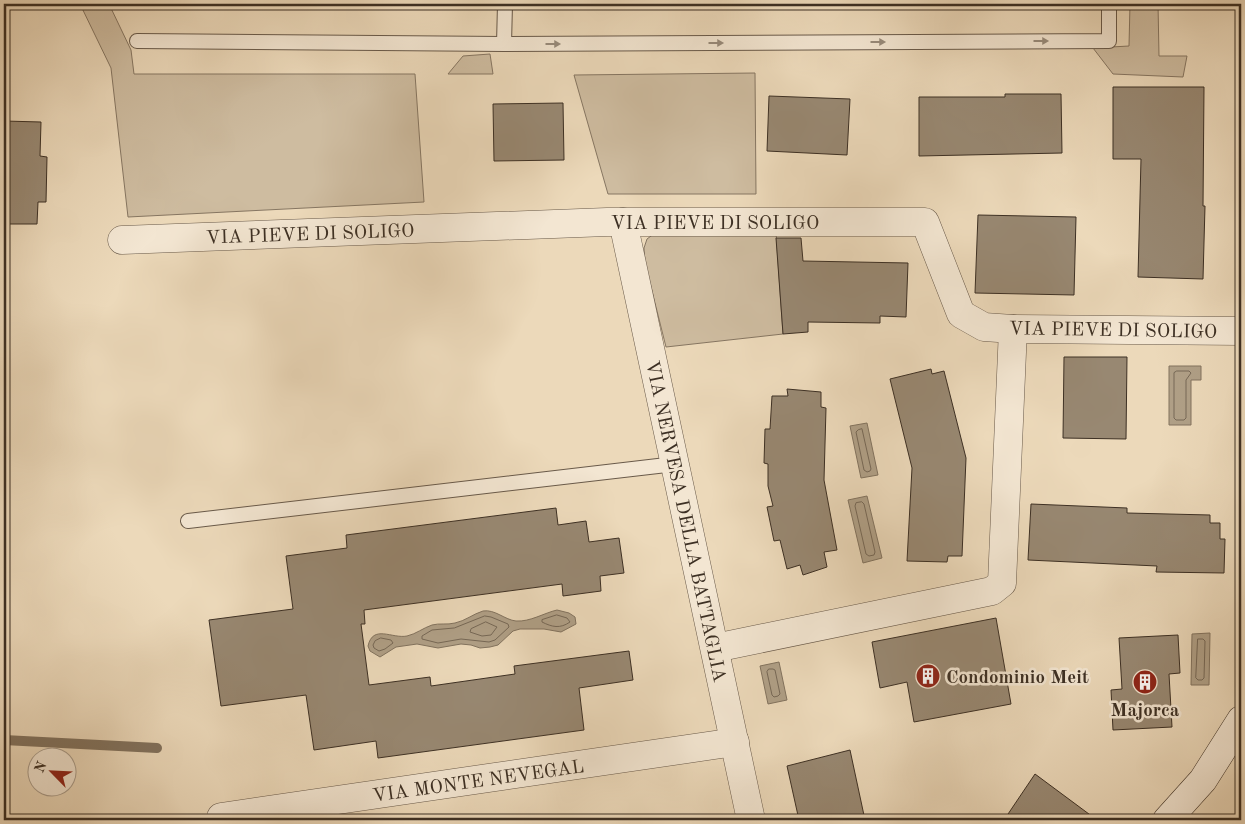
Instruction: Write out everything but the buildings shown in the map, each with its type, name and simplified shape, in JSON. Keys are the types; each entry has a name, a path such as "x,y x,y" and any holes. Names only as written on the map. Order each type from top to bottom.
{"street":[{"name":"VIA PIEVE DI SOLIGO","path":"122,240 623,222 925,222 962,314 984,327 1013,329 1241,331"},
{"name":"VIA NERVESA DELLA BATTAGLIA","path":"623,222 751,820"},
{"path":"715,648 992,591 1002,583 1013,329"},
{"path":"1167,820 1203,780 1241,720"},
{"name":"VIA MONTE NEVEGAL","path":"221,817 735,742"},
{"path":"1203,780 1241,759"}],"lane":[{"path":"504,44 505,4"},
{"path":"137,41 504,44 1109,41 1109,4"},
{"path":"188,521 675,464"}],"shaded area":[{"path":"80,4 109,4 131,50 134,74 415,74 424,202 128,217 111,68"},
{"path":"1130,4 1158,4 1159,56 1187,56 1183,77 1113,74 1093,48 1129,46"},
{"path":"490,54 493,74 448,74 463,56"},
{"path":"755,73 756,194 608,194 574,75"},
{"path":"655,233 776,233 783,334 666,347 645,263 644,248 647,239"}],"water":[{"path":"1169,366 1201,366 1201,380 1191,380 1191,425 1169,425"},
{"path":"867,423 878,475 861,478 850,426"},
{"path":"867,496 882,558 863,563 848,500"},
{"path":"557,610 569,613 575,617 576,624 561,632 544,629 520,629 513,631 498,645 490,647 480,648 461,644 438,648 417,644 396,647 380,657 370,651 368,646 370,639 379,634 407,636 432,625 459,622 483,611 521,621"},
{"path":"1210,633 1209,685 1191,685 1192,634"},
{"path":"779,662 787,700 768,704 760,666"}],"waterway":[{"path":"4,740 157,748"}],"place":[{"name":"Condominio Meit","path":"928,676"},
{"name":"Majorca","path":"1145,682"}]}
